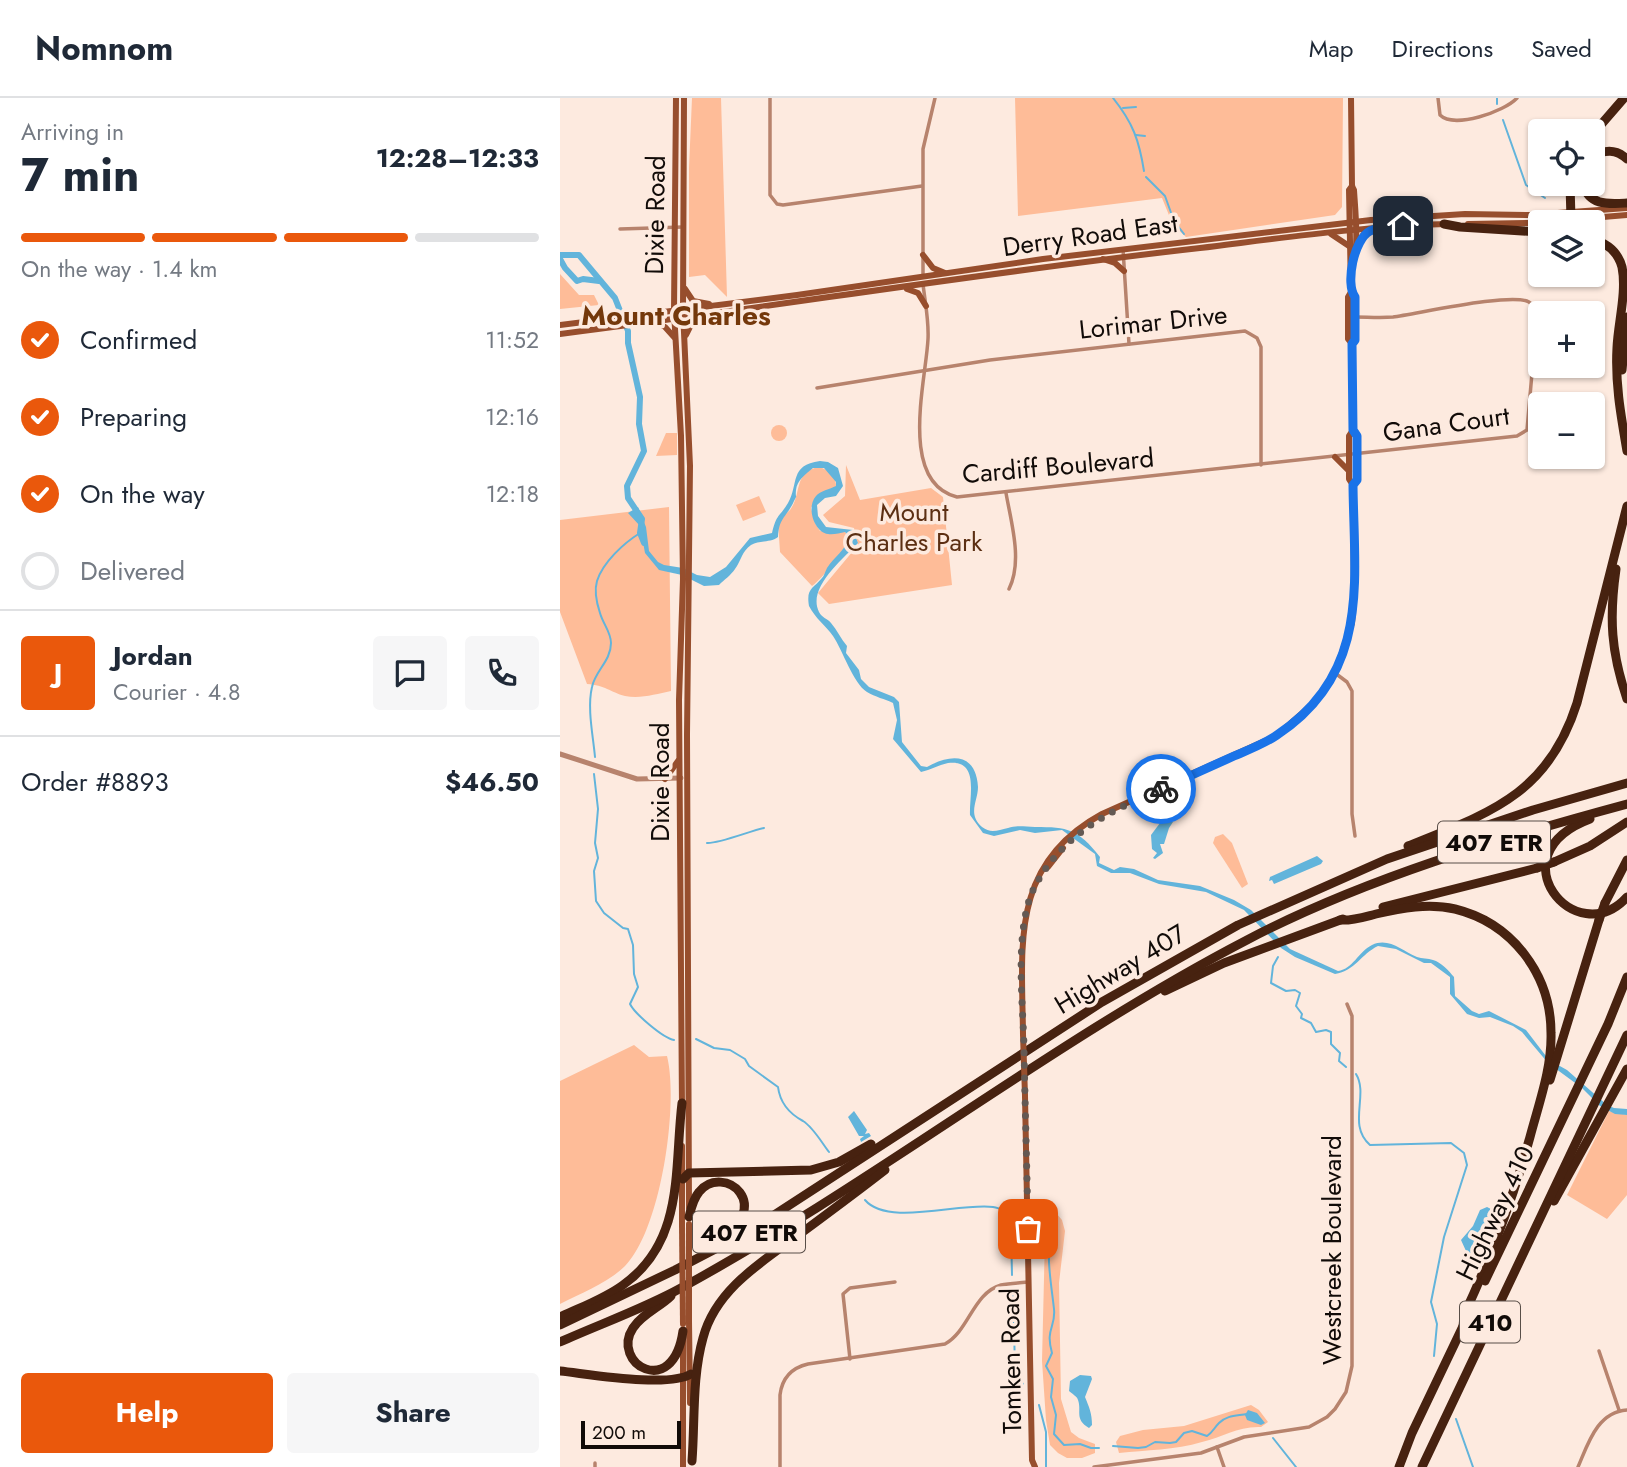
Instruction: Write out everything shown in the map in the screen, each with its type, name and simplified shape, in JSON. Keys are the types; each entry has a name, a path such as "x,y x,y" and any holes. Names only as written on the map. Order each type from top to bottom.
{"highway":[{"path":"1605,120 1624,98"},
{"path":"1605,152 1620,153 1627,159"},
{"path":"1589,196 1595,201 1608,204 1627,202"},
{"path":"1444,224 1528,231"},
{"path":"1605,244 1615,251 1623,269 1616,375 1627,451"},
{"path":"1625,439 1622,377 1627,317"},
{"path":"1387,859 1393,852 1494,810 1524,789 1551,758 1573,715 1627,506"},
{"path":"1621,529 1612,593 1611,635 1615,660 1627,699"},
{"name":"Highway 407","path":"560,1325 675,1270 787,1209 1102,1002 1238,925 1387,859 1627,782"},
{"name":"Highway 407","path":"560,1342 678,1290 782,1230 1146,996 1250,938 1363,888 1515,834 1627,804"},
{"path":"1614,807 1562,833 1548,852 1546,873 1548,883 1557,897 1576,911 1600,913 1614,908 1627,897"},
{"path":"1146,996 1158,995 1260,948 1340,920 1554,862 1590,846 1623,825"},
{"path":"1463,1327 1464,1315 1510,1207 1554,1049 1599,920 1627,860"},
{"path":"1340,920 1348,921 1397,909 1435,906 1465,912 1495,927 1520,949 1540,980 1550,1012 1554,1049"},
{"name":"Highway 410","path":"1399,1467 1412,1433 1586,1073 1627,976"},
{"name":"Highway 410","path":"1423,1466 1627,1035"},
{"path":"1539,1218 1552,1204 1627,1069"},
{"path":"560,1317 606,1296 630,1280 648,1261 661,1241 673,1205 682,1102"},
{"path":"686,1176 794,1172 829,1166 907,1123 925,1116"},
{"path":"692,1464 700,1352 707,1325 724,1296 755,1267 925,1139"},
{"path":"675,1270 684,1261 722,1240 737,1227 745,1212 743,1196 736,1188 726,1183 710,1183 695,1197 687,1222"},
{"path":"678,1290 634,1326 628,1339 631,1357 646,1368 657,1370 666,1367 679,1352 685,1325"},
{"path":"560,1371 638,1379 687,1376"}],"main road":[{"name":"Dixie Road","path":"676,98 674,315 686,563"},
{"name":"Dixie Road","path":"684,98 683,314 690,440 686,563 688,778 685,1325 692,1464"},
{"name":"Tomken Road","path":"1032,1465 1023,1034 1023,933 1028,905 1035,886 1066,841 1081,829 1108,813 1276,736 1315,702 1335,673 1352,623 1354,601 1353,485 1349,479 1349,471 1357,436 1353,430 1352,344 1348,339 1351,316 1348,297 1352,292 1352,268 1355,263 1352,248 1355,203 1352,186 1351,98"},
{"name":"Tomken Road","path":"1352,186 1349,190 1352,222"},
{"path":"1355,203 1360,212 1371,220"},
{"name":"Derry Road East","path":"1605,211 1627,208"},
{"path":"1336,224 1349,210"},
{"name":"Derry Road East","path":"683,314 703,315 901,288 950,274 1352,222 1430,215 1528,215"},
{"path":"1605,215 1627,215"},
{"name":"Derry Road East","path":"560,325 634,316 683,314 714,306 1101,258 1123,253 1377,228 1528,223"},
{"path":"1331,234 1352,248 1363,235 1377,228"},
{"path":"923,255 933,268 950,274"},
{"path":"1101,258 1115,263 1124,271"},
{"path":"683,285 688,297 693,301 714,306"},
{"path":"901,288 918,293 926,306"},
{"path":"674,292 668,304 653,317 675,338"},
{"path":"685,337 691,325 703,315"},
{"name":"Derry Road East","path":"560,334 637,324 653,317"},
{"name":"Tomken Road","path":"1353,456 1357,480 1353,485"},
{"path":"1335,457 1349,471"},
{"name":"Dixie Road","path":"686,580 679,660 682,1102 686,1176"},
{"path":"665,779 679,760"},
{"name":"Dixie Road","path":"683,1467 687,1376 685,1325"}],"street":[{"path":"770,98 770,194 777,204 922,186"},
{"name":"Cardiff Boulevard","path":"935,98 923,149 923,281 928,338 919,427 923,461 930,478 944,492 957,497 1353,456"},
{"path":"1438,98 1440,115 1448,120 1487,116 1506,108 1517,98"},
{"path":"620,229 683,227"},
{"path":"1123,253 1129,344"},
{"name":"Gana Court","path":"1351,316 1395,317 1476,303 1518,299 1529,302 1537,316 1529,424 1522,434 1353,456"},
{"name":"Lorimar Drive","path":"817,388 991,360 1245,331 1253,334 1261,347 1261,465"},
{"path":"1006,492 1015,547 1014,579 1009,589"},
{"path":"1335,673 1347,682 1352,691 1352,814 1355,836"},
{"path":"560,754 637,779 688,778"},
{"name":"Westcreek Boulevard","path":"1094,1467 1201,1453 1244,1437 1293,1431 1319,1422 1335,1409 1350,1383 1352,1016 1347,1004"},
{"path":"850,1359 842,1298 844,1291 895,1282"},
{"path":"780,1467 780,1395 784,1379 789,1373 803,1365 945,1344 958,1335 989,1292 1000,1286 1029,1282"},
{"path":"1599,1351 1619,1410"},
{"path":"1578,1467 1597,1427 1619,1410 1627,1410"},
{"path":"1217,1447 1224,1467"}],"green space":[{"path":"692,98 721,98 727,297 705,275 689,277"},
{"path":"1015,98 1343,98 1342,207 1335,215 1186,237 1173,225 1162,198 1018,216"},
{"path":"560,274 579,295 594,295 599,305 560,309"},
{"path":"779,425 787,433 779,441 771,433"},
{"path":"666,433 677,433 677,455 656,456"},
{"name":"Mount Charles Park","path":"846,465 860,500 931,488 943,497 952,585 829,604 818,593 858,545 854,528 829,522 823,515 845,496"},
{"path":"819,467 831,474 836,487 818,495 811,508 815,523 820,531 845,532 849,537 834,563 812,586 780,552 778,522 794,504 805,473"},
{"path":"759,496 766,512 743,521 736,505"},
{"path":"669,507 671,691 631,697 587,684 560,612 560,520"},
{"path":"1223,834 1232,843 1248,884 1242,888 1213,843 1215,837"},
{"path":"634,1045 649,1057 667,1056 671,1104 664,1166 657,1196 638,1249 625,1266 602,1283 560,1304 560,1081"},
{"path":"1609,1111 1627,1115 1627,1195 1607,1219 1567,1195"},
{"path":"1039,1213 1056,1213 1062,1220 1065,1231 1059,1283 1061,1399 1071,1432 1095,1444 1095,1453 1082,1458 1067,1458 1050,1445 1046,1420 1042,1361 1045,1237 1038,1219"},
{"path":"1251,1405 1259,1410 1268,1422 1261,1427 1238,1430 1181,1447 1119,1453 1116,1442 1120,1436 1143,1430 1184,1426"}],"water":[{"path":"820,461 838,468 843,486 836,496 825,498 817,505 818,516 826,527 853,530 858,543 835,566 822,584 818,593 819,612 831,623 847,646 846,653 859,670 861,679 869,687 894,697 899,702 902,742 921,766 927,767 953,758 967,762 972,767 978,787 974,812 982,827 992,831 1021,826 1056,828 1072,832 1085,840 1100,857 1099,863 1114,870 1120,867 1134,869 1158,880 1200,886 1234,900 1251,910 1290,949 1338,971 1348,967 1367,948 1378,943 1390,944 1417,957 1436,961 1454,977 1455,996 1472,1011 1479,1014 1489,1011 1526,1030 1549,1060 1567,1070 1607,1105 1627,1109 1627,1115 1615,1114 1600,1106 1582,1088 1548,1063 1522,1032 1513,1026 1490,1017 1479,1018 1467,1014 1450,994 1450,977 1431,963 1424,963 1396,949 1378,946 1353,966 1335,974 1295,957 1281,948 1244,910 1206,892 1159,884 1130,873 1111,873 1097,866 1095,854 1062,830 1035,833 1020,830 994,836 983,833 970,815 971,780 965,767 958,763 948,763 921,772 893,739 897,720 893,703 862,688 833,636 809,606 808,596 811,589 823,577 849,537 845,532 828,534 815,524 813,501 823,491 836,486 836,482 824,468 813,468 800,480 796,497 780,525 778,537 748,547 737,566 719,585 704,586 682,575 659,570 645,553 640,526 628,513 638,507 646,527 649,551 658,562 710,577 726,567 750,538 772,533 777,519 788,503 799,471 810,463"},
{"path":"1163,819 1173,822 1164,844 1160,844 1163,853 1155,859 1153,858 1157,853 1152,849 1151,835"},
{"path":"1317,856 1323,861 1321,864 1274,884 1272,880 1269,881 1270,877"},
{"path":"854,1111 867,1130 865,1134 869,1133 871,1136 861,1142 860,1139 864,1136 859,1136 848,1117"},
{"path":"1487,1207 1495,1214 1476,1258 1466,1251 1461,1240 1473,1226 1480,1210"},
{"path":"1080,1375 1091,1376 1092,1379 1085,1397 1091,1417 1092,1425 1089,1428 1080,1418 1077,1399 1069,1391 1070,1381"},
{"path":"1248,1410 1257,1413 1265,1423 1261,1425 1247,1420 1245,1415"}],"waterway":[{"path":"1113,98 1134,132 1144,171"},
{"path":"1497,98 1497,104"},
{"path":"1123,108 1136,107"},
{"path":"1503,120 1526,185 1545,198"},
{"path":"1136,135 1145,136"},
{"path":"1146,177 1165,196 1174,221 1184,234"},
{"path":"560,255 579,255 615,298 628,331 628,343 640,397 639,424 644,451 627,486 628,498 642,519 640,533 644,543"},
{"path":"560,259 577,281 599,281"},
{"path":"595,757 590,713 591,695 594,681 608,655 611,643 598,606 596,585 609,560 640,533"},
{"path":"594,774 598,809 595,843 598,858 594,871 596,901 604,913 628,929 633,945 634,974 638,987 630,1004 650,1025 674,1040"},
{"path":"707,843 764,828"},
{"path":"1278,957 1273,966 1271,983 1286,991 1295,990 1300,993 1296,1006 1302,1014 1301,1018 1311,1023 1316,1032 1331,1032 1331,1044 1340,1053 1339,1061 1346,1067"},
{"path":"696,1039 714,1048 730,1050 778,1087 786,1107 810,1127 829,1152"},
{"path":"1356,1074 1360,1091 1360,1128 1370,1145 1451,1143 1464,1153 1467,1165 1444,1237 1431,1302 1437,1324 1434,1356"},
{"path":"865,1200 876,1208 890,1212 926,1212 979,1206 1020,1214"},
{"path":"1000,1210 1011,1227 1012,1275"},
{"path":"1035,1219 1051,1231 1049,1260 1054,1315 1050,1333 1052,1353 1046,1366 1053,1379 1051,1397 1056,1415 1054,1434 1064,1445 1080,1444 1099,1448"},
{"path":"1013,1290 1015,1368 1017,1377 1023,1384"},
{"path":"1039,1405 1046,1432 1046,1467"},
{"path":"1113,1446 1138,1448 1155,1442 1176,1442 1184,1433 1192,1431 1207,1436 1225,1418 1247,1414"},
{"path":"1456,1419 1473,1467"},
{"path":"1273,1438 1296,1467"}],"way so far":[{"path":"1028,1229 1022,949 1029,900 1051,862 1078,834 1108,813 1161,789"}],"district":[{"name":"Mount Charles","path":"676,315"}],"route":[{"path":"1161,789 1276,736 1315,702 1342,658 1352,623 1354,601 1353,485 1357,480 1357,436 1353,430 1352,344 1355,340 1355,297 1352,292 1352,268 1355,263 1355,250 1363,235 1377,228 1403,226"}]}
